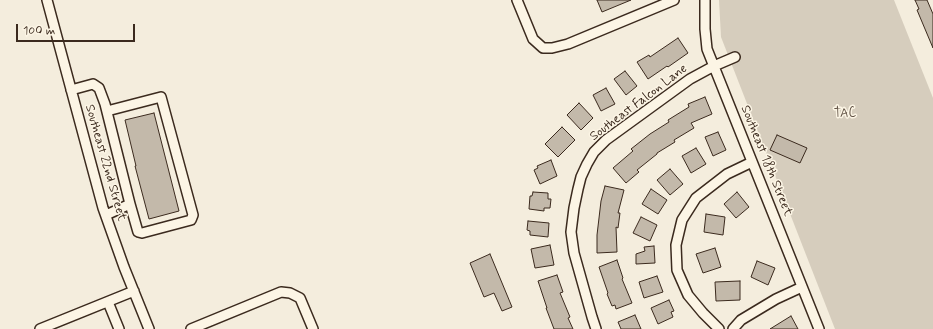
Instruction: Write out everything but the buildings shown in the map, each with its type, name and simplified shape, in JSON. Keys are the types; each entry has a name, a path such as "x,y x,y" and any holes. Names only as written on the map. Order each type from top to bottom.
{"street":[{"name":"Southeast 22nd Street","path":"47,0 106,215 124,267 149,329"},
{"path":"517,0 533,39 543,48 547,48 568,44 674,0"},
{"name":"Southeast 18th Street","path":"705,0 707,49 819,329"},
{"name":"Southeast Falcon Lane","path":"596,329 574,253 571,232 578,189 581,177 587,164 594,152 606,140 690,79 714,66 736,57"},
{"path":"71,90 93,84 99,88 107,111 138,232 142,233 191,220 193,215 161,97 107,111"},
{"path":"719,329 688,295 677,270 676,245 682,220 696,198 727,174 752,162"},
{"path":"106,215 130,204"},
{"path":"733,329 741,320 776,299 802,287"},
{"path":"41,329 134,292"},
{"path":"191,329 281,292 290,293 300,298 313,329"},
{"path":"108,302 115,328"}],"green space":[{"name":"TAC","path":"719,0 894,0 933,98 933,329 835,329 721,37"}]}
